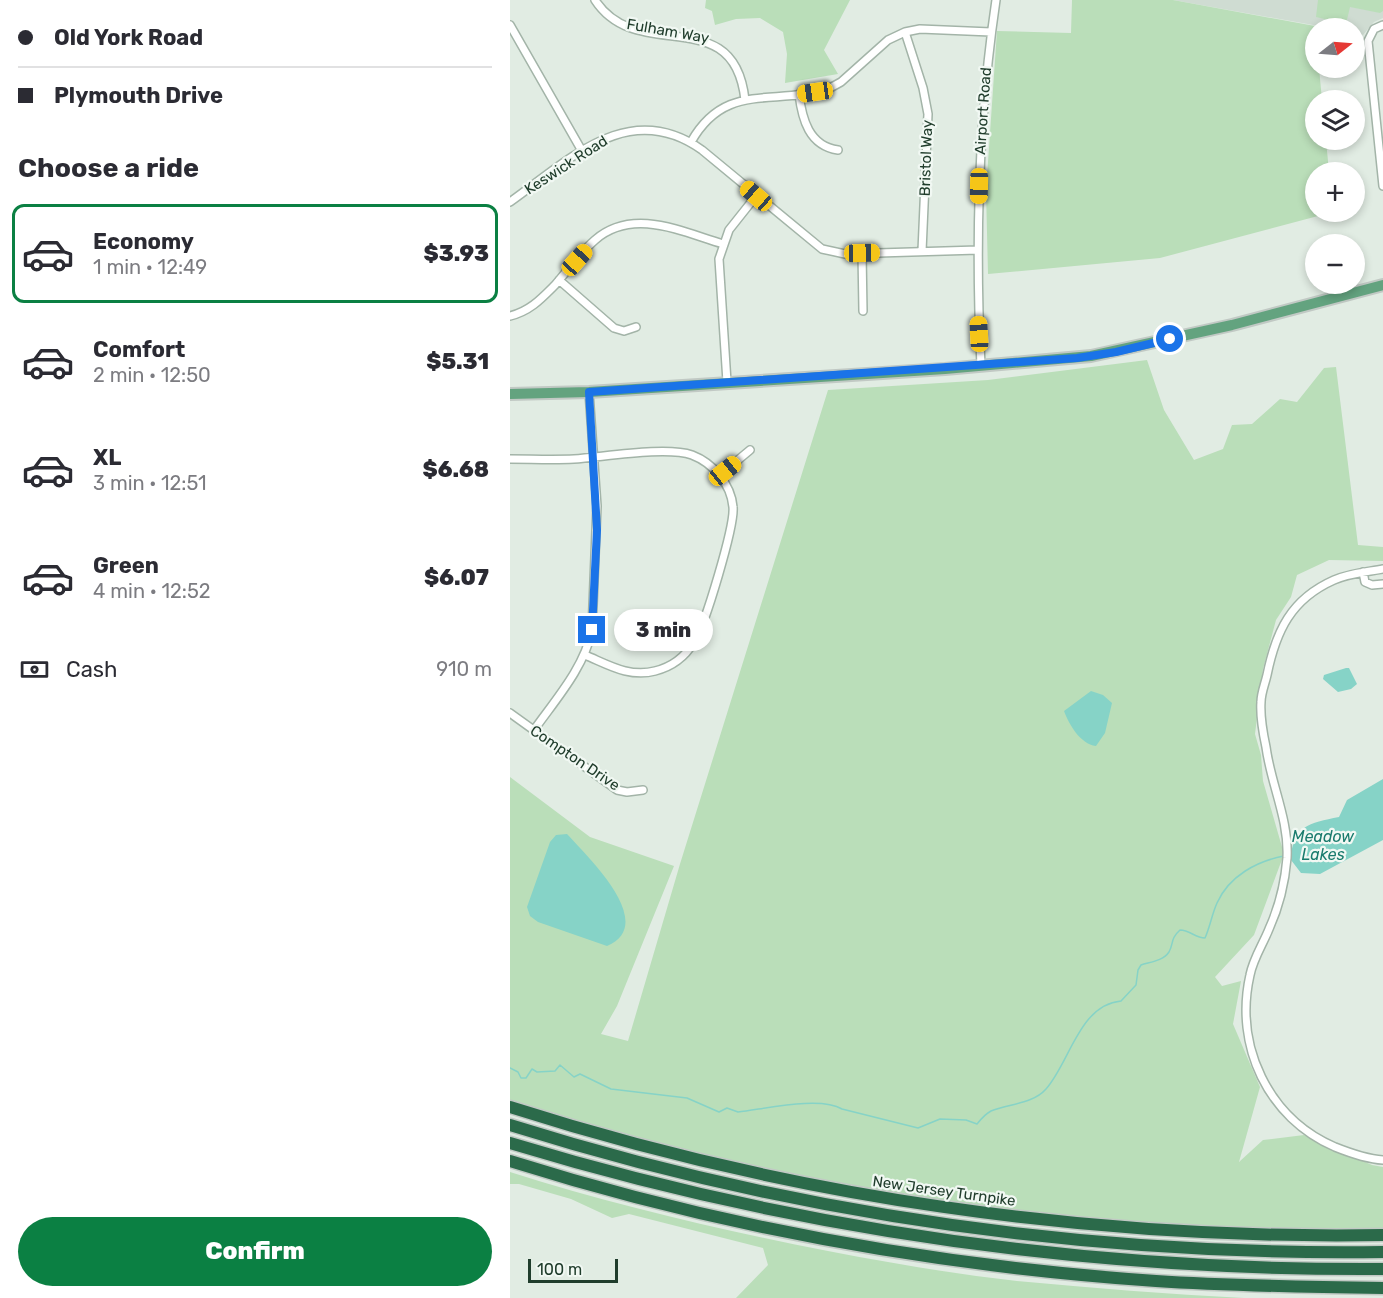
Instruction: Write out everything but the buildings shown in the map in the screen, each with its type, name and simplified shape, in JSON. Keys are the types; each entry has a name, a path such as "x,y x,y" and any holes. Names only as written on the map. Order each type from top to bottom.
{"highway":[{"name":"New Jersey Turnpike","path":"510,1107 620,1140 729,1167 849,1192 940,1207 1042,1220 1156,1230 1269,1235 1383,1235"},
{"path":"510,1125 627,1160 743,1188 946,1225 1068,1240 1171,1248 1272,1252 1383,1252"},
{"path":"510,1143 704,1196 825,1222 946,1242 1151,1263 1264,1269 1383,1269"},
{"path":"510,1161 714,1216 915,1255 1037,1270 1159,1281 1383,1288"}],"main road":[{"path":"510,394 589,392 981,366 1091,356 1224,327 1383,285"}],"street":[{"name":"Fulham Way","path":"595,0 608,15 629,26 694,33 717,40 728,49 738,64 743,79 745,100"},
{"name":"Airport Road","path":"981,366 978,250 980,146 996,0"},
{"path":"1383,25 1374,29 1368,41 1383,186"},
{"path":"510,26 513,37 582,151"},
{"path":"691,142 711,115 729,104 822,90 835,85 883,44 905,32 920,29 991,32"},
{"name":"Bristol Way","path":"905,32 924,88 928,114 922,251"},
{"path":"799,94 802,117 808,130 823,146 838,150"},
{"name":"Keswick Road","path":"510,202 604,138 632,130 660,131 691,142 822,249 837,253 978,250"},
{"path":"727,382 719,270 723,244 734,222 756,196"},
{"path":"510,316 533,306 595,240 621,225 658,224 723,244"},
{"path":"862,253 863,310"},
{"path":"559,280 614,328 624,331 636,327"},
{"path":"534,730 585,655 592,630 597,530 589,392"},
{"path":"720,475 750,450"},
{"path":"510,459 675,452 694,456 705,462 720,475 732,500 733,523 694,642 671,665 644,673 624,671 585,655"},
{"path":"1383,569 1336,579 1319,587 1298,603 1284,622 1270,661 1261,702 1266,749 1284,818 1287,852 1280,898 1249,981 1246,1021 1253,1060 1264,1085 1288,1116 1301,1128 1322,1141 1350,1153 1383,1160"},
{"path":"1363,572 1365,582 1372,585 1383,584"},
{"name":"Compton Drive","path":"510,713 617,790 627,792 643,790"}],"shaded area":[{"path":"1173,0 1383,0 1383,18 1374,22 1365,33 1365,18 1305,18 1305,24"}],"green space":[{"path":"706,0 850,0 824,50 838,74 785,83 787,54 783,32 760,18 736,19 715,25 712,11 705,8"},
{"path":"1072,0 1173,0 1305,24 1305,78 1320,78 1321,90 1305,90 1305,150 1327,150 1328,162 1305,162 1305,219 1160,258 988,274 986,191 997,31 1071,33"},
{"path":"1318,0 1383,0 1383,11 1380,13 1350,7 1347,18 1316,17"},
{"path":"1147,360 1164,410 1194,460 1223,449 1232,425 1252,424 1280,399 1297,402 1324,368 1336,367 1358,545 1383,547 1383,561 1329,560 1297,575 1291,597 1276,620 1263,669 1255,734 1261,755 1263,781 1284,854 1254,935 1215,977 1222,986 1241,981 1233,1024 1260,1087 1239,1162 1263,1140 1304,1135 1372,1165 1383,1167 1383,1238 966,1215 510,1111 510,777 590,837 674,866 617,1006 601,1034 628,1041 680,864 828,390 988,380"},
{"path":"510,1172 628,1206 708,1225 898,1264 1017,1281 1244,1298 736,1298 768,1265 763,1248 629,1214 612,1218 571,1199 519,1184 510,1184"}],"water":[{"path":"1349,668 1357,684 1351,689 1338,692 1323,679 1324,675"},
{"path":"1091,691 1103,695 1112,703 1105,733 1096,746 1085,742 1080,737 1064,711"},
{"name":"Meadow Lakes","path":"1383,779 1383,840 1320,874 1301,873 1291,860 1292,849 1299,833 1311,824 1339,817 1347,800"},
{"path":"567,834 602,873 622,907 626,922 621,936 607,946 538,922 530,916 527,907 550,842 556,835"}],"waterway":[{"path":"510,1068 518,1072 521,1078 526,1078 532,1069 537,1072 555,1071 560,1065 574,1077 580,1074 611,1089 687,1098 719,1112 727,1108 738,1112 807,1103 832,1105 918,1128 940,1119 966,1120 977,1124 991,1111 1027,1101 1041,1094 1054,1078 1085,1023 1107,1005 1121,1001 1136,985 1141,965 1156,961 1166,955 1180,930 1205,938 1217,903 1229,885 1254,866 1284,856"}],"route":[{"path":"592,630 597,506 589,392 1077,358 1116,352 1170,339"}]}
